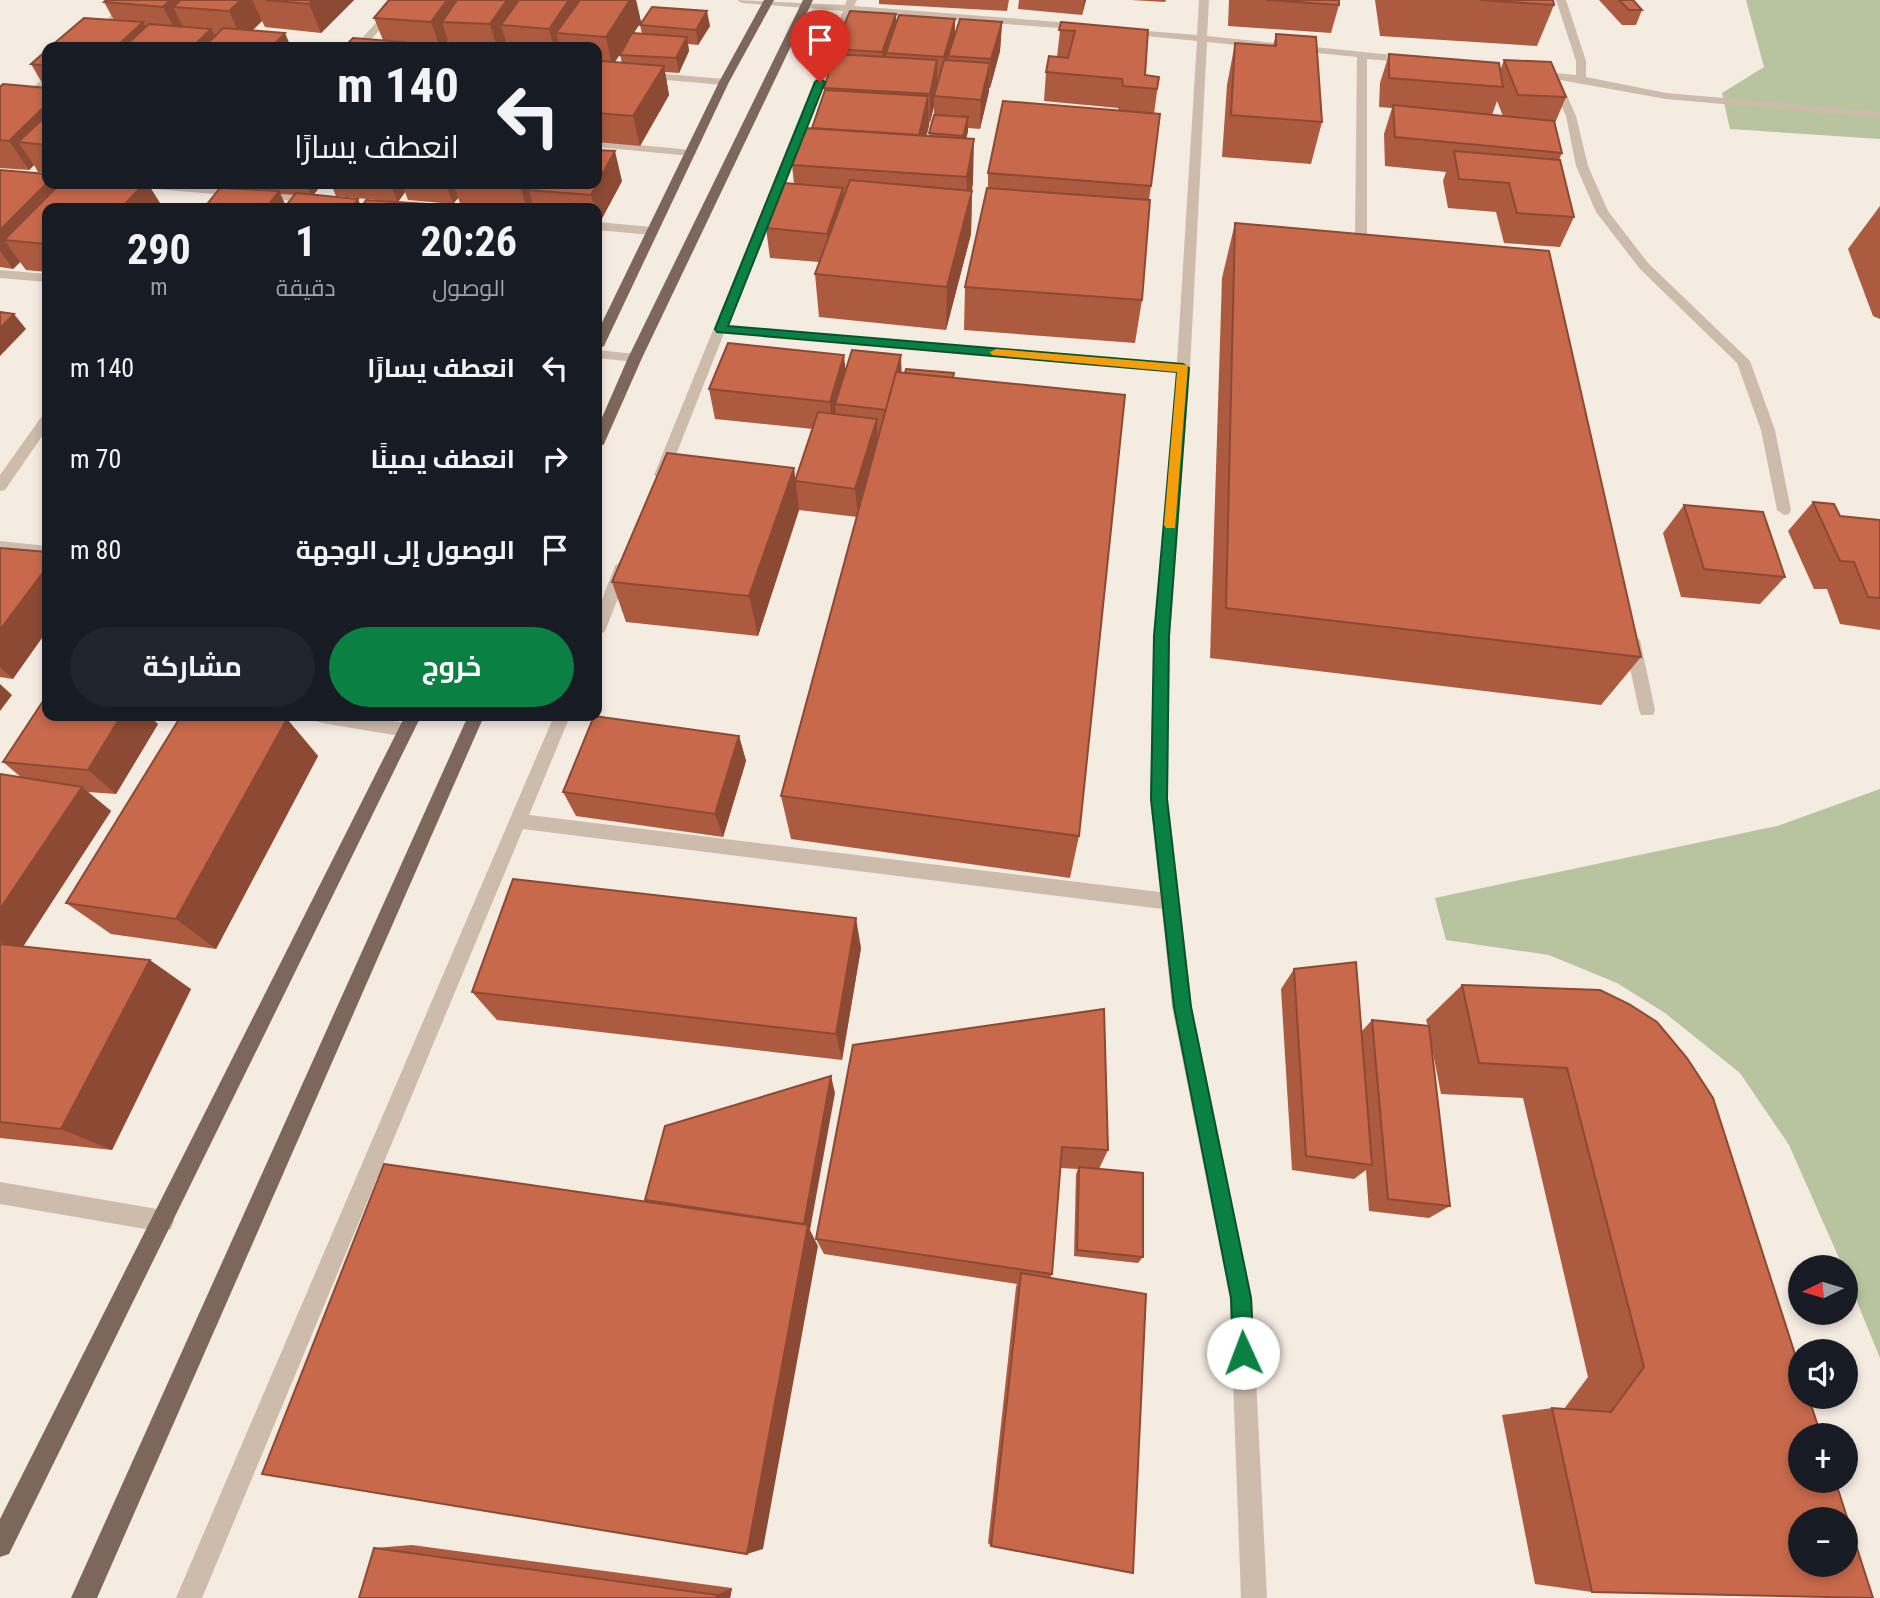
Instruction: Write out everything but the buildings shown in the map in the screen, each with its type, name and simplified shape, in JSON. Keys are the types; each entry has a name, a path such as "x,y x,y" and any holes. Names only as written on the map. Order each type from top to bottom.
{"main road":[{"path":"602,336 724,82 768,1"},
{"path":"602,433 635,358 807,2"},
{"path":"84,1598 474,721"},
{"path":"0,1545 409,723"}],"street":[{"path":"87,42 134,0"},
{"path":"363,42 401,0"},
{"path":"743,0 851,4 1093,28"},
{"path":"1204,0 1183,368 1162,636 1159,799 1182,1007 1241,1298 1254,1598"},
{"path":"1561,0 1581,61 1581,79"},
{"path":"654,492 851,4"},
{"path":"1120,30 1430,62"},
{"path":"97,33 111,34"},
{"path":"1362,55 1361,238 1371,259 1382,267"},
{"path":"602,71 724,82"},
{"path":"1525,73 1581,79 1666,96 1880,115"},
{"path":"1553,76 1571,116 1582,166 1602,212 1644,266 1743,361 1768,430 1784,510"},
{"path":"0,120 42,83"},
{"path":"10,93 42,96"},
{"path":"602,144 691,153"},
{"path":"217,203 230,189"},
{"path":"238,189 335,202"},
{"path":"602,226 652,231"},
{"path":"0,274 42,278"},
{"path":"721,329 1183,368"},
{"path":"602,355 635,358"},
{"path":"0,486 42,426"},
{"path":"0,546 42,550"},
{"path":"602,619 628,555"},
{"path":"1629,631 1647,710"},
{"path":"384,721 409,723"},
{"path":"189,1598 560,721"},
{"path":"519,821 1172,902"},
{"path":"0,1193 163,1221"}],"green space":[{"path":"1746,0 1880,0 1880,139 1730,129 1722,93 1764,67"},
{"path":"1880,789 1880,1358 1858,1304 1858,1255 1838,1255 1789,1145 1740,1073 1665,1013 1617,983 1549,955 1446,940 1435,898 1777,826"}],"slow traffic":[{"path":"996,352 1183,368 1171,525"}],"route":[{"path":"820,82 721,329 1183,368 1162,636 1159,799 1182,1007 1241,1298 1243,1353"}]}
